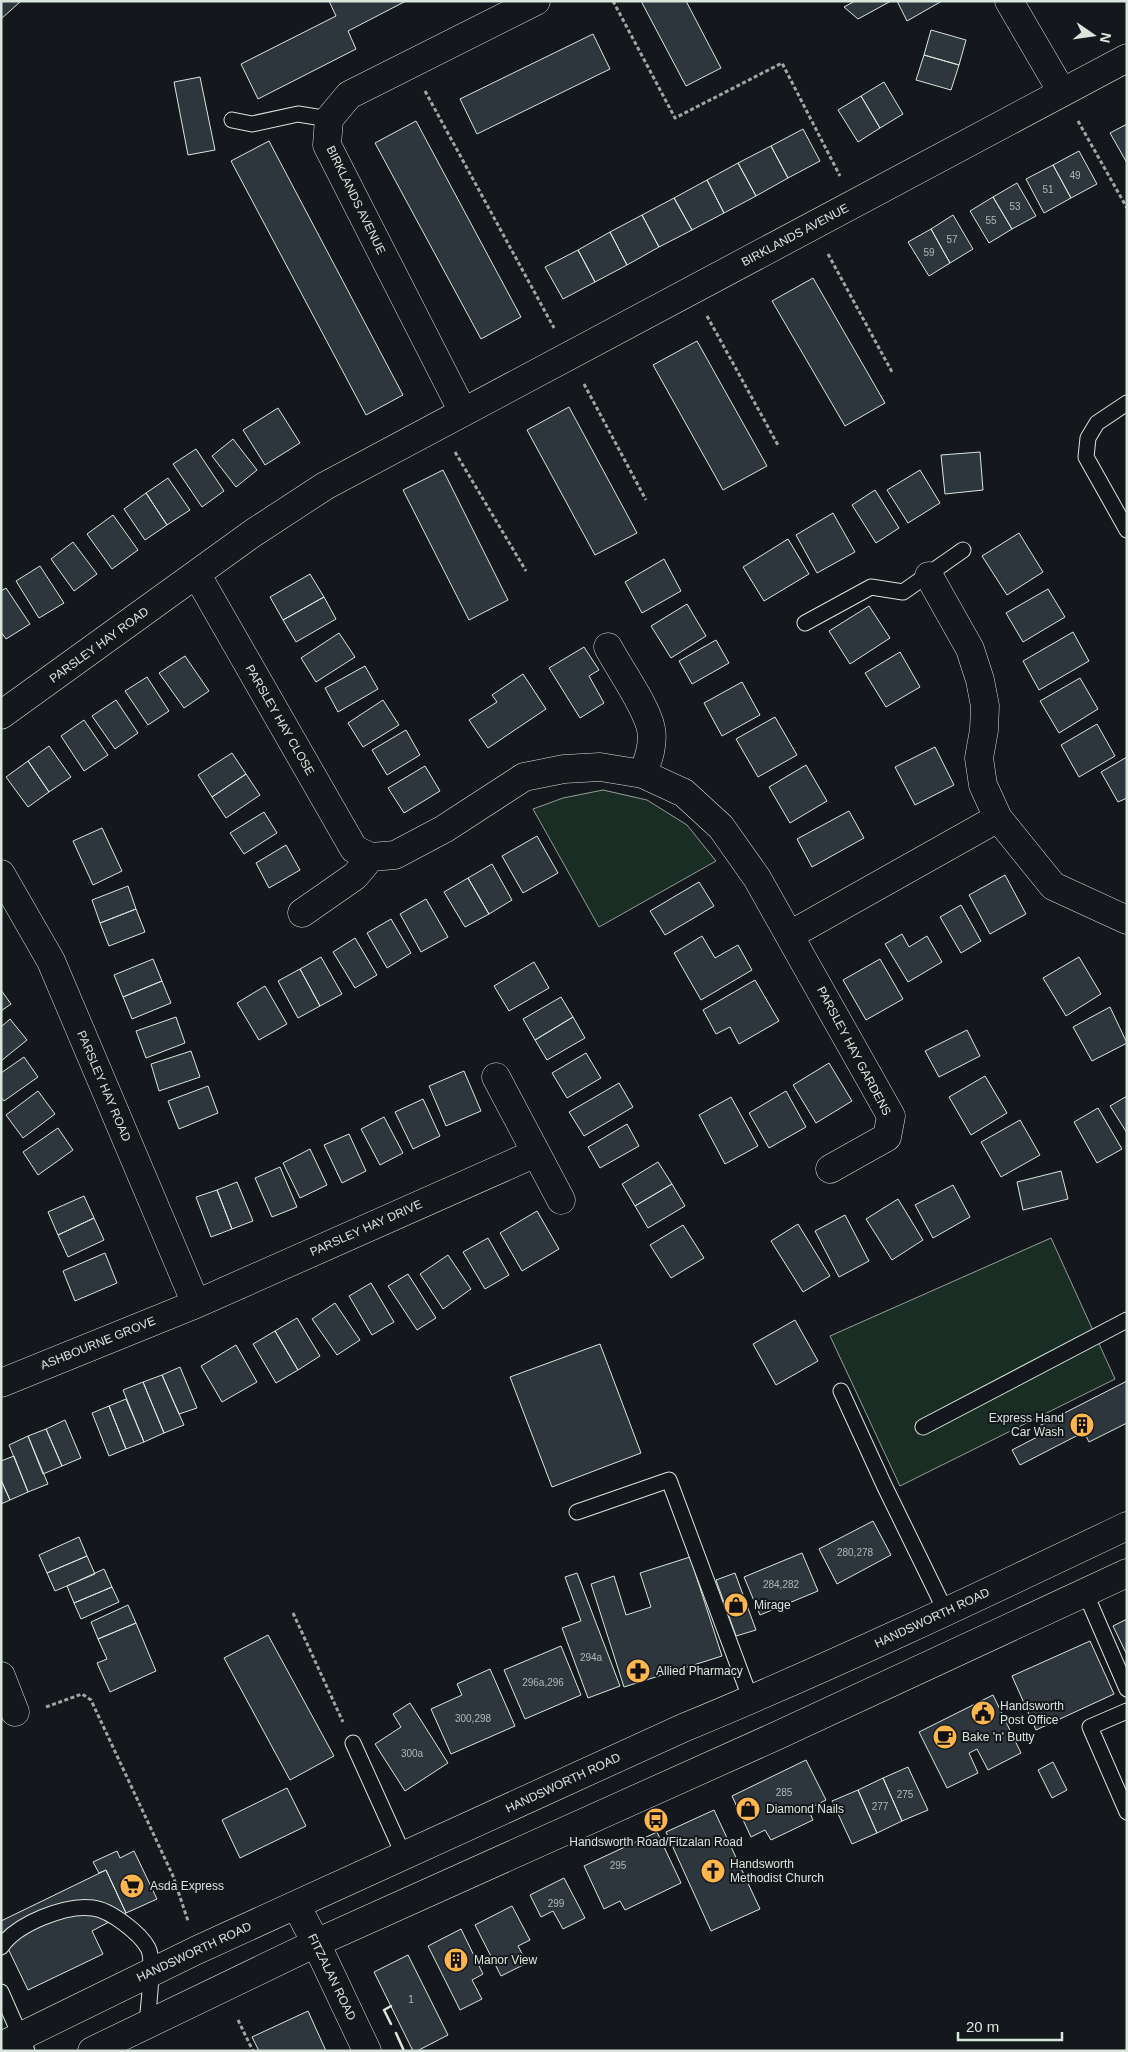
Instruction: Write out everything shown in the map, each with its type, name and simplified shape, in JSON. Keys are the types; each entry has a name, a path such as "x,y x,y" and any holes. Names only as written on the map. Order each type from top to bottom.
{"street":[{"path":"329,118 349,94 536,1"},
{"path":"1010,1 1062,92"},
{"name":"BIRKLANDS AVENUE","path":"197,575 253,533 325,486 569,358 1127,58"},
{"name":"BIRKLANDS AVENUE","path":"329,118 327,145 464,412"},
{"name":"PARSLEY HAY ROAD","path":"1,716 197,575"},
{"name":"PARSLEY HAY CLOSE","path":"197,575 354,850 371,857"},
{"path":"929,576 970,648 980,680 985,706 984,730 979,758 982,784 998,818 1054,886 1127,920"},
{"path":"608,647 642,708 651,729 651,752 643,774"},
{"name":"PARSLEY HAY GARDENS","path":"371,857 395,856 444,829 524,777 564,769 600,767 643,774 684,793 721,827 757,878 891,1116 887,1137 830,1169"},
{"path":"790,935 998,818"},
{"path":"302,913 355,876 371,857"},
{"name":"PARSLEY HAY ROAD","path":"1,874 51,961 196,1304"},
{"path":"496,1077 562,1200"},
{"name":"PARSLEY HAY DRIVE","path":"196,1304 536,1153"},
{"name":"ASHBOURNE GROVE","path":"1,1382 196,1304"},
{"name":"HANDSWORTH ROAD","path":"16,2044 151,1972 197,1950 684,1728 751,1700 946,1612 1127,1526"},
{"path":"92,2051 316,1943 774,1737 1127,1573"},
{"path":"979,1596 999,1633"},
{"path":"1,1676 15,1712"},
{"name":"FITZALAN ROAD","path":"296,1905 367,2051"}],"lane":[{"path":"232,120 252,124 298,114 329,118"},
{"path":"1127,403 1097,423 1088,438 1086,457 1127,530"},
{"path":"805,623 871,588 903,592 929,576 963,550"},
{"path":"922,1428 1127,1320"},
{"path":"841,1391 884,1486 946,1612"},
{"path":"577,1512 670,1480 751,1700"},
{"path":"1085,1592 1127,1689"},
{"path":"1127,1711 1090,1727 1127,1812"},
{"path":"353,1744 404,1856"},
{"path":"1,1947 7,1938 42,1917 76,1908 94,1908 118,1919 138,1935 149,1949 151,1972 147,2024"},
{"path":"1,1992 16,2044"}],"path":[{"path":"613,1 675,118 782,64 854,204"},
{"path":"410,63 646,500"},
{"path":"1062,92 1127,208"},
{"path":"813,226 892,372"},
{"path":"694,290 779,447"},
{"path":"439,425 526,571"},
{"path":"293,1613 353,1744"},
{"path":"15,1712 48,1707 82,1694 91,1700 173,1876 197,1950"},
{"path":"238,2020 253,2051"}],"green space":[{"path":"603,790 647,800 687,825 716,861 599,927 533,809 563,798"},
{"path":"1051,1238 1115,1379 900,1486 830,1336"}],"building":[{"path":"1,1 21,1 1,19"},
{"path":"329,1 406,1 348,31 356,49 258,99 241,64 336,16"},
{"path":"641,1 686,1 721,68 686,86"},
{"path":"855,1 891,1 858,19 844,7"},
{"path":"897,1 942,1 907,21"},
{"path":"931,30 966,40 959,65 924,55"},
{"path":"593,34 610,69 477,134 460,99"},
{"path":"924,55 959,65 951,90 916,80"},
{"path":"200,77 215,150 188,155 174,82"},
{"path":"884,82 903,114 880,128 861,96"},
{"path":"861,96 880,128 858,142 838,110"},
{"path":"416,121 521,317 481,339 375,143"},
{"path":"1127,124 1127,163 1110,133"},
{"path":"803,129 820,161 788,178 771,146"},
{"path":"269,141 403,395 366,415 231,161"},
{"path":"771,146 788,178 756,196 738,163"},
{"path":"1079,151 1097,184 1071,198 1053,165"},
{"path":"738,163 756,196 724,213 707,180"},
{"path":"1053,165 1071,198 1044,213 1026,179"},
{"path":"707,180 724,213 692,230 674,198"},
{"path":"1017,183 1036,216 1012,229 993,197"},
{"path":"993,197 1012,229 989,243 970,211"},
{"path":"674,198 692,230 659,247 642,215"},
{"path":"642,215 659,247 627,265 610,232"},
{"path":"953,215 973,249 950,263 931,229"},
{"path":"931,229 950,263 929,276 908,242"},
{"path":"610,232 627,265 595,282 578,250"},
{"path":"578,250 595,282 563,299 545,267"},
{"path":"813,278 885,403 845,426 772,301"},
{"path":"697,341 767,466 723,490 653,365"},
{"path":"569,407 637,533 595,555 527,430"},
{"path":"278,408 300,443 265,465 243,430"},
{"path":"233,439 257,470 236,487 212,456"},
{"path":"196,449 224,491 202,507 173,464"},
{"path":"980,452 983,490 945,494 941,455"},
{"path":"443,470 508,600 469,620 403,490"},
{"path":"920,470 940,503 908,523 887,490"},
{"path":"168,478 190,510 167,525 146,493"},
{"path":"875,490 899,528 876,543 852,505"},
{"path":"146,493 167,525 145,540 124,509"},
{"path":"833,513 855,552 817,573 796,535"},
{"path":"113,515 138,550 112,569 87,534"},
{"path":"1019,533 1043,572 1007,595 982,556"},
{"path":"788,539 809,574 764,601 743,567"},
{"path":"73,542 97,574 74,591 51,559"},
{"path":"664,559 681,591 642,613 625,582"},
{"path":"40,566 64,603 39,618 16,581"},
{"path":"310,574 324,597 283,620 270,597"},
{"path":"6,588 30,624 6,639 1,632 1,591"},
{"path":"1048,589 1065,617 1023,642 1006,613"},
{"path":"324,597 336,619 296,642 283,620"},
{"path":"687,604 706,636 671,658 651,626"},
{"path":"869,606 890,638 850,664 829,631"},
{"path":"1073,632 1089,661 1039,690 1023,661"},
{"path":"339,633 355,657 316,682 301,658"},
{"path":"716,640 729,663 692,684 679,661"},
{"path":"584,647 599,670 589,676 604,703 580,718 549,668"},
{"path":"900,652 920,687 886,707 865,673"},
{"path":"185,656 209,691 184,708 159,673"},
{"path":"365,666 378,689 338,712 325,688"},
{"path":"523,674 546,709 488,748 469,720 497,702 492,695"},
{"path":"147,677 169,711 148,725 125,691"},
{"path":"1080,678 1098,709 1059,733 1040,701"},
{"path":"742,682 760,715 722,736 704,703"},
{"path":"116,700 138,733 115,749 92,716"},
{"path":"383,700 399,725 363,747 348,723"},
{"path":"775,717 797,755 758,777 736,739"},
{"path":"84,720 108,755 84,771 61,736"},
{"path":"1097,724 1115,756 1079,777 1061,745"},
{"path":"406,730 420,755 387,775 372,750"},
{"path":"49,746 71,777 49,792 28,761"},
{"path":"935,747 954,785 915,805 895,767"},
{"path":"232,753 246,774 212,797 198,775"},
{"path":"1127,757 1127,798 1118,802 1101,772"},
{"path":"28,761 49,792 28,807 6,777"},
{"path":"806,765 827,801 790,823 769,787"},
{"path":"425,766 440,791 404,813 388,788"},
{"path":"246,774 260,795 226,818 212,797"},
{"path":"849,811 864,838 812,867 797,839"},
{"path":"264,812 277,833 244,854 230,833"},
{"path":"102,828 122,871 93,885 73,841"},
{"path":"537,836 558,873 523,893 502,856"},
{"path":"286,845 300,870 269,888 256,863"},
{"path":"492,864 512,900 489,914 468,878"},
{"path":"1005,875 1026,914 990,934 969,895"},
{"path":"468,878 489,914 465,927 444,892"},
{"path":"699,882 714,906 665,935 650,911"},
{"path":"128,886 136,909 100,923 92,900"},
{"path":"426,899 448,937 421,952 400,914"},
{"path":"961,905 981,941 961,953 940,917"},
{"path":"136,909 145,932 109,946 100,923"},
{"path":"391,919 411,953 387,968 367,933"},
{"path":"902,934 909,947 927,936 942,962 908,982 885,944"},
{"path":"702,936 715,958 738,945 752,970 701,1000 674,953"},
{"path":"355,938 377,975 355,988 333,952"},
{"path":"321,957 342,994 320,1006 300,969"},
{"path":"1079,957 1101,994 1066,1016 1043,978"},
{"path":"153,959 162,981 123,997 114,975"},
{"path":"880,959 903,999 866,1020 843,980"},
{"path":"534,962 549,988 509,1011 494,986"},
{"path":"300,969 320,1006 298,1018 278,981"},
{"path":"755,980 779,1021 739,1044 730,1027 716,1034 703,1010"},
{"path":"162,981 171,1003 132,1019 123,997"},
{"path":"265,986 287,1024 259,1040 237,1003"},
{"path":"1,990 11,1004 1,1011"},
{"path":"561,997 573,1017 535,1040 523,1019"},
{"path":"1110,1007 1127,1043 1092,1061 1073,1027"},
{"path":"176,1017 185,1043 146,1058 136,1031"},
{"path":"573,1017 585,1038 547,1060 535,1040"},
{"path":"10,1019 27,1040 1,1061 1,1027"},
{"path":"967,1030 980,1056 939,1077 925,1051"},
{"path":"191,1051 200,1077 159,1091 151,1064"},
{"path":"586,1053 601,1078 567,1098 552,1073"},
{"path":"24,1057 38,1077 4,1101 1,1097 1,1073"},
{"path":"829,1063 852,1101 816,1123 793,1085"},
{"path":"464,1071 481,1111 446,1126 429,1086"},
{"path":"985,1076 1007,1113 971,1135 949,1097"},
{"path":"619,1083 633,1107 584,1136 569,1112"},
{"path":"208,1086 218,1113 179,1129 168,1101"},
{"path":"38,1091 55,1114 23,1138 6,1115"},
{"path":"786,1091 806,1127 769,1148 749,1113"},
{"path":"1127,1096 1127,1133 1110,1106"},
{"path":"731,1097 758,1146 725,1164 699,1115"},
{"path":"423,1099 440,1136 413,1149 395,1112"},
{"path":"1098,1108 1122,1149 1097,1163 1074,1122"},
{"path":"384,1117 403,1153 380,1165 361,1129"},
{"path":"1020,1120 1040,1155 1001,1177 981,1142"},
{"path":"627,1124 639,1146 600,1168 588,1147"},
{"path":"58,1128 73,1150 38,1175 23,1152"},
{"path":"349,1134 366,1171 342,1183 324,1145"},
{"path":"310,1149 327,1185 300,1198 283,1163"},
{"path":"658,1162 672,1184 635,1206 622,1184"},
{"path":"280,1167 297,1207 272,1217 255,1178"},
{"path":"1061,1171 1068,1199 1023,1210 1017,1182"},
{"path":"237,1182 253,1221 232,1229 217,1190"},
{"path":"672,1184 685,1206 648,1228 635,1206"},
{"path":"953,1185 970,1217 933,1238 915,1205"},
{"path":"217,1190 232,1229 211,1237 196,1197"},
{"path":"84,1196 94,1218 58,1235 48,1212"},
{"path":"898,1199 923,1240 892,1260 866,1219"},
{"path":"537,1211 559,1249 522,1271 500,1233"},
{"path":"845,1215 869,1261 839,1277 815,1231"},
{"path":"94,1218 104,1240 68,1257 58,1235"},
{"path":"798,1224 830,1276 803,1292 771,1241"},
{"path":"683,1225 704,1258 671,1278 650,1245"},
{"path":"488,1238 509,1275 485,1289 463,1252"},
{"path":"105,1253 117,1283 75,1301 63,1271"},
{"path":"448,1255 471,1289 443,1309 420,1274"},
{"path":"408,1274 436,1318 417,1330 388,1286"},
{"path":"371,1283 394,1322 372,1335 349,1296"},
{"path":"335,1303 360,1340 337,1355 312,1319"},
{"path":"297,1318 320,1356 298,1370 275,1331"},
{"path":"795,1320 818,1361 776,1385 753,1344"},
{"path":"275,1331 298,1370 276,1383 253,1344"},
{"path":"600,1344 641,1453 552,1487 510,1377"},
{"path":"236,1345 257,1382 222,1402 201,1366"},
{"path":"180,1367 197,1408 179,1414 162,1375"},
{"path":"162,1375 184,1425 164,1433 143,1382"},
{"name":"Express Hand Car Wash","path":"1127,1381 1127,1423 1089,1442 1084,1432 1020,1465 1012,1450 1041,1435 1037,1427"},
{"path":"143,1382 164,1433 144,1442 123,1390"},
{"path":"126,1399 144,1442 126,1449 109,1406"},
{"path":"109,1406 126,1449 109,1456 92,1413"},
{"path":"65,1420 81,1458 62,1466 46,1429"},
{"path":"46,1429 62,1466 43,1474 28,1436"},
{"path":"28,1436 48,1484 28,1492 9,1445"},
{"path":"14,1456 28,1492 10,1500 1,1480 1,1461"},
{"path":"1,1480 10,1500 1,1504"},
{"path":"873,1521 891,1555 837,1584 819,1549"},
{"path":"79,1537 87,1556 47,1573 39,1555"},
{"path":"802,1553 818,1591 760,1615 744,1577"},
{"path":"87,1556 95,1574 55,1591 47,1573"},
{"path":"690,1557 722,1656 624,1687 591,1584 614,1576 626,1615 651,1607 640,1573"},
{"path":"104,1569 112,1587 74,1603 67,1586"},
{"path":"577,1573 620,1686 588,1698 562,1628 581,1621 565,1577"},
{"name":"Mirage","path":"735,1573 756,1630 736,1636 716,1580"},
{"path":"112,1587 119,1602 81,1619 74,1603"},
{"path":"128,1605 136,1623 98,1639 91,1622"},
{"path":"1127,1619 1127,1655 1113,1626"},
{"path":"136,1623 156,1671 110,1692 97,1663 107,1659 98,1639"},
{"path":"268,1635 334,1756 290,1780 224,1658"},
{"path":"1090,1641 1114,1694 1036,1730 1012,1676"},
{"path":"561,1646 581,1695 525,1719 504,1670"},
{"path":"490,1669 515,1726 451,1754 431,1709 462,1695 457,1684"},
{"path":"993,1695 1021,1753 988,1770 977,1749 969,1753 978,1773 947,1788 919,1732"},
{"path":"410,1703 448,1763 405,1791 375,1744 401,1727 393,1714"},
{"path":"806,1760 826,1800 808,1809 813,1820 771,1840 765,1830 751,1837 732,1796"},
{"path":"1053,1762 1067,1790 1052,1798 1038,1770"},
{"path":"908,1767 928,1810 902,1821 883,1778"},
{"path":"883,1778 902,1821 877,1833 858,1790"},
{"path":"287,1788 306,1826 240,1858 222,1820"},
{"path":"858,1790 877,1833 852,1844 832,1801"},
{"name":"Handsworth Methodist Church","path":"714,1810 760,1909 711,1931 666,1832"},
{"path":"657,1832 681,1883 625,1910 620,1901 604,1909 584,1866"},
{"name":"Asda Express","path":"117,1851 120,1858 134,1851 157,1899 126,1913 106,1870 99,1873 93,1862"},
{"path":"106,1870 126,1913 92,1931 103,1954 28,1990 1,1934 1,1921"},
{"path":"564,1878 585,1918 563,1929 553,1911 541,1917 530,1895"},
{"path":"512,1906 530,1940 518,1946 527,1963 501,1976 475,1925"},
{"name":"Manor View","path":"461,1929 483,1974 472,1980 482,1999 460,2010 428,1946"},
{"path":"408,1955 448,2035 417,2051 413,2051 374,1972"},
{"path":"308,2011 326,2051 259,2051 252,2037"}],"wall":[{"path":"391,2006 384,2010 391,2024"},
{"path":"396,2033 404,2051"}],"place":[{"name":"Express Hand Car Wash","path":"1082,1425"},
{"name":"Mirage","path":"736,1605"},
{"name":"Allied Pharmacy","path":"638,1671"},
{"name":"Handsworth Post Office","path":"983,1713"},
{"name":"Bake 'n' Butty","path":"945,1737"},
{"name":"Diamond Nails","path":"748,1809"},
{"name":"Handsworth Road/Fitzalan Road","path":"656,1820"},
{"name":"Handsworth Methodist Church","path":"713,1871"},
{"name":"Asda Express","path":"132,1886"},
{"name":"Manor View","path":"456,1960"}]}
